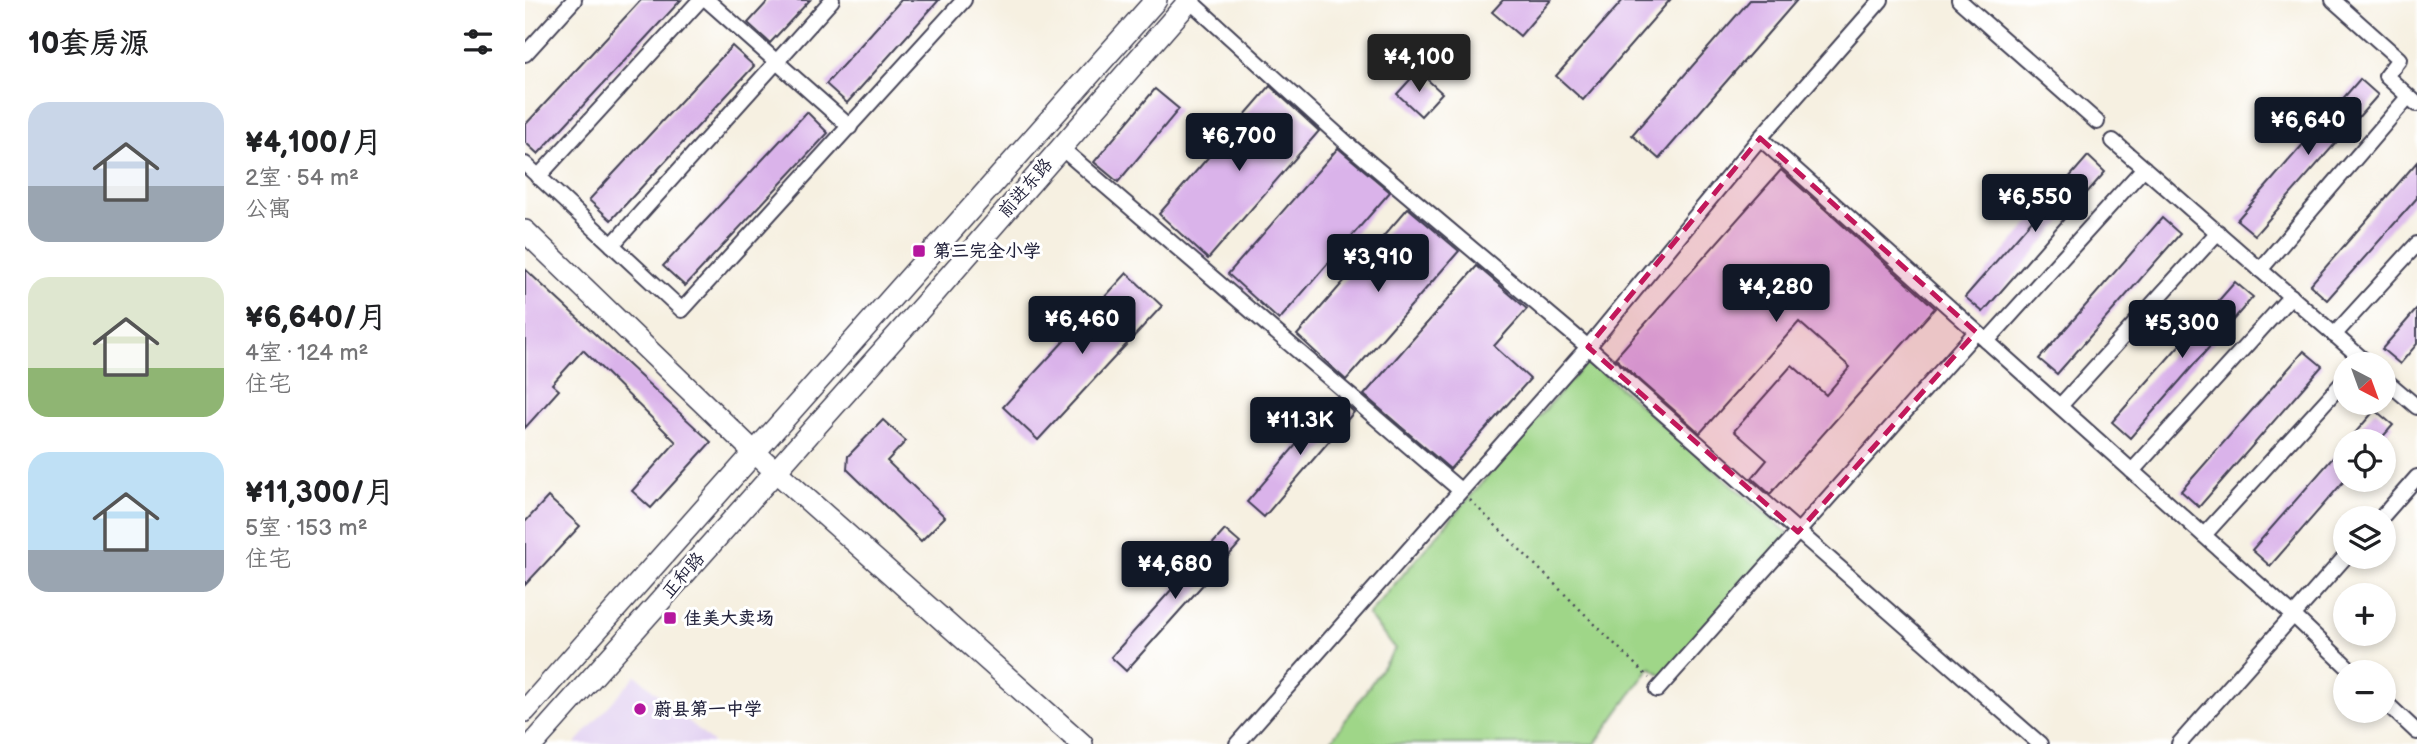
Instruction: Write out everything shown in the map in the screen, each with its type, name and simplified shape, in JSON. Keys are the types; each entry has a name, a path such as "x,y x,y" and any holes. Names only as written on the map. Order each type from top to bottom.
{"main road":[{"name":"前进东路","path":"754,452 1156,0"},
{"name":"前进东路","path":"776,469 931,297 1190,0"},
{"path":"525,231 754,452 1082,744"},
{"name":"正和路","path":"525,711 754,452"},
{"name":"正和路","path":"533,744 776,469"}],"street":[{"path":"525,54 574,0"},
{"path":"538,177 700,0"},
{"path":"707,0 850,127"},
{"path":"612,245 832,0"},
{"path":"525,164 682,310 964,0"},
{"path":"1190,0 1351,147 1588,347 2040,744"},
{"path":"1237,744 1588,347 1760,138 1881,0"},
{"path":"1959,0 2097,122"},
{"path":"2260,270 2413,100 2386,76 2399,59 2333,0"},
{"path":"1760,138 2294,615 2341,660"},
{"path":"2113,141 2352,352"},
{"path":"1060,147 1460,490"},
{"path":"1657,690 1798,532 2144,168"},
{"path":"2060,406 2218,232"},
{"path":"2334,335 2417,244"},
{"path":"2132,471 2291,296"},
{"path":"2396,389 2417,407"},
{"path":"2204,535 2333,393"},
{"path":"2392,506 2417,477"},
{"path":"2179,744 2335,569"},
{"path":"2396,713 2417,732"}],"path":[{"path":"1460,490 1644,671 1657,690"}],"highlighted area":[{"path":"1760,138 1976,332 1798,532 1588,347"}],"shaded area":[{"name":"蔚县第一中学","path":"636,675 714,744 575,744"}],"green space":[{"path":"1588,360 1789,534 1663,676 1650,667 1595,744 1329,744 1395,649 1368,615"}],"building":[{"path":"641,0 681,0 538,154 525,142 525,125"},
{"path":"769,0 810,0 770,43 748,23"},
{"path":"901,0 939,0 847,103 826,84"},
{"path":"1503,0 1551,0 1520,36 1492,12"},
{"path":"1623,0 1670,0 1583,100 1556,76"},
{"path":"1750,0 1797,0 1659,159 1632,135"},
{"path":"732,46 754,66 611,220 589,200"},
{"path":"1418,71 1442,93 1421,116 1397,94"},
{"path":"2360,79 2378,95 2255,235 2237,220"},
{"path":"1270,86 1319,131 1208,259 1159,214"},
{"path":"1155,89 1179,109 1118,182 1094,162"},
{"path":"807,112 828,133 685,286 663,266"},
{"path":"1338,148 1390,192 1279,320 1228,274"},
{"path":"2088,156 2105,172 1983,312 1965,297"},
{"path":"2417,162 2417,198 2327,300 2310,285"},
{"path":"1781,170 1935,308 1770,494 1752,478 1767,460 1734,431 1792,365 1826,395 1850,367 1799,322 1700,433 1615,358"},
{"path":"1408,208 1459,251 1346,380 1297,335"},
{"path":"2162,218 2180,234 2057,374 2039,359"},
{"path":"1477,266 1527,309 1494,346 1530,379 1450,469 1364,395"},
{"path":"525,269 711,442 651,508 632,491 676,442 583,350 552,384 559,390 525,428"},
{"path":"1127,273 1162,306 1038,440 1003,407"},
{"path":"2235,282 2253,297 2130,438 2112,422"},
{"path":"2417,309 2417,344 2400,364 2396,361 2396,352 2386,352 2382,349"},
{"path":"2304,351 2322,366 2199,507 2181,491"},
{"path":"1337,397 1354,412 1264,517 1247,502"},
{"path":"2371,415 2381,415 2393,425 2390,429 2358,429"},
{"path":"883,420 906,441 887,461 945,517 921,541 847,469 848,456"},
{"path":"2333,458 2335,492 2270,566 2252,550"},
{"path":"548,497 580,526 525,585 525,522"},
{"path":"1225,530 1240,543 1126,671 1111,657"}],"place":[{"name":"第三完全小学","path":"919,251"},
{"name":"佳美大卖场","path":"670,618"},
{"name":"蔚县第一中学","path":"640,709"}]}
